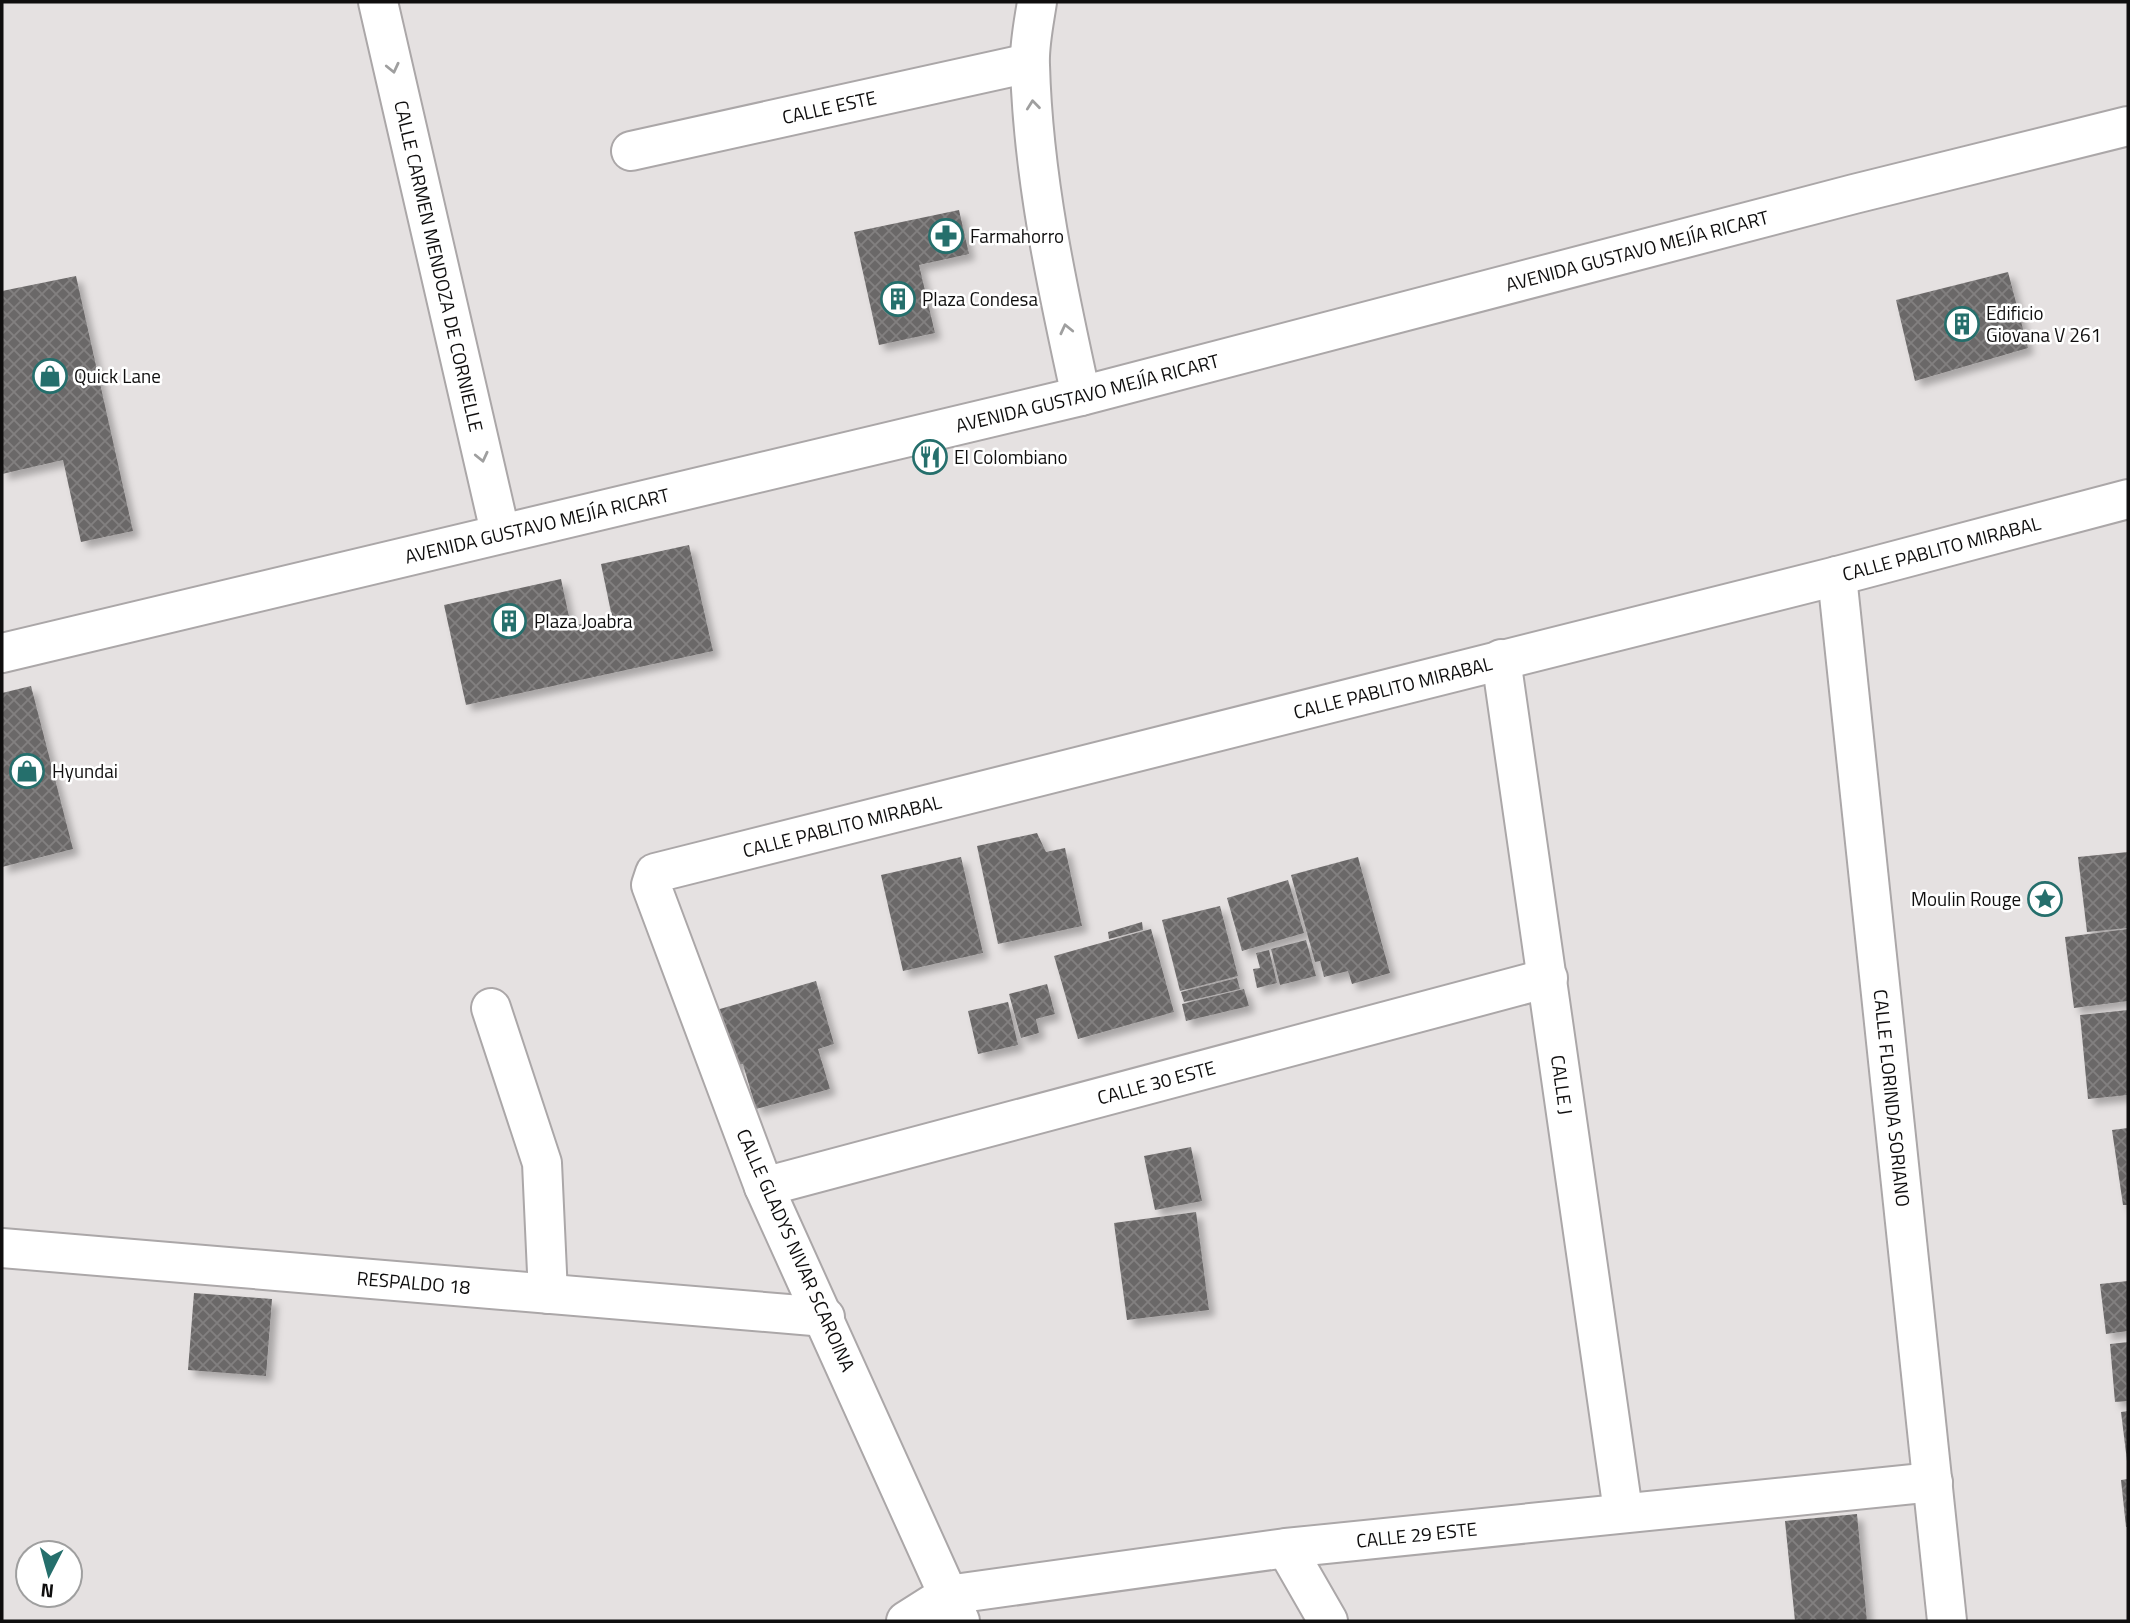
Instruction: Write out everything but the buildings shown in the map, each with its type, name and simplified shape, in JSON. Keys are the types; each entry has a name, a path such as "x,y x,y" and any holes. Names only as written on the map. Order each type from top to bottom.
{"street":[{"name":"CALLE CARMEN MENDOZA DE CORNIELLE","path":"378,2 500,532"},
{"path":"1037,2 1030,63 1051,263 1081,396"},
{"name":"CALLE ESTE","path":"631,151 1030,63"},
{"name":"AVENIDA GUSTAVO MEJÍA RICART","path":"2,653 500,532 1081,396 1854,194 2128,126"},
{"name":"CALLE PABLITO MIRABAL","path":"655,873 1837,576 2128,499"},
{"name":"CALLE FLORINDA SORIANO","path":"1837,576 1947,1621"},
{"name":"CALLE J","path":"1501,659 1623,1511"},
{"name":"CALLE GLADYS NIVAR SCAROINA","path":"655,873 651,885 764,1187 825,1317 953,1608"},
{"name":"CALLE 30 ESTE","path":"764,1187 1548,978"},
{"path":"491,1008 542,1163 548,1294"},
{"name":"RESPALDO 18","path":"2,1248 825,1317"},
{"name":"CALLE 29 ESTE","path":"906,1621 953,1608 1286,1548 1623,1511 1933,1482"},
{"path":"1286,1548 1328,1621"}],"place":[{"name":"Farmahorro","path":"946,236"},
{"name":"Plaza Condesa","path":"898,299"},
{"name":"Edificio Giovana V 261","path":"1962,324"},
{"name":"Quick Lane","path":"50,376"},
{"name":"El Colombiano","path":"930,457"},
{"name":"Plaza Joabra","path":"509,621"},
{"name":"Hyundai","path":"27,771"},
{"name":"Moulin Rouge","path":"2045,899"}]}
